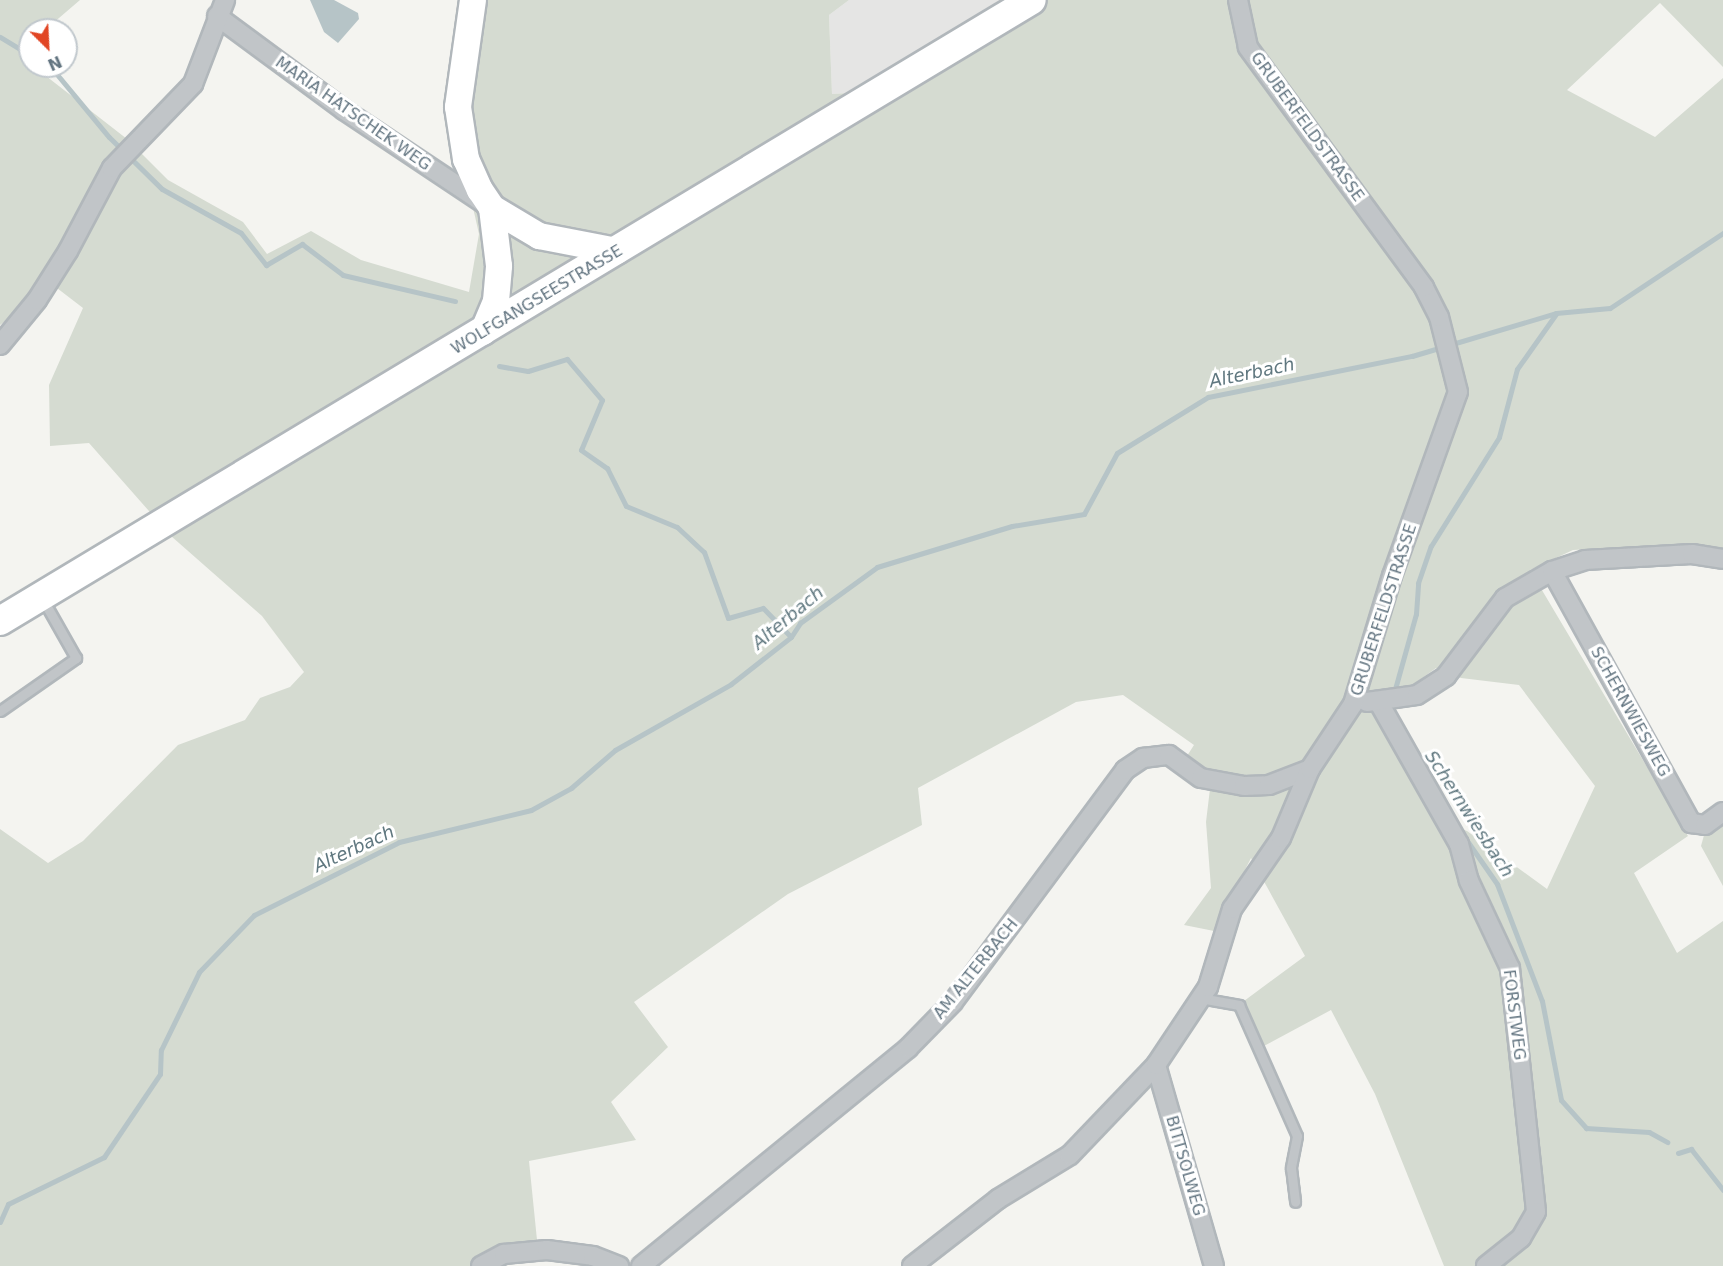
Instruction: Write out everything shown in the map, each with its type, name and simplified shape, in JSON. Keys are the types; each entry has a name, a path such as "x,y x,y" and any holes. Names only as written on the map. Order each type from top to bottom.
{"main road":[{"path":"473,0 458,107 460,134 466,159 492,208 499,266 496,301 483,332"},
{"name":"WOLFGANGSEESTRASSE","path":"0,621 1032,0"},
{"path":"492,208 539,236 617,251"}],"street":[{"name":"GRUBERFELDSTRASSE","path":"912,1266 998,1199 1070,1155 1156,1065 1208,987 1232,909 1281,838 1310,769 1353,704 1392,576 1458,392 1439,317 1424,287 1248,47 1238,0"},
{"name":"MARIA HATSCHEK WEG","path":"221,8 344,110 492,208"},
{"path":"0,345 37,300 68,251 112,168 194,84 221,8"},
{"path":"1353,704 1417,695 1446,676 1505,598 1552,571 1585,560 1692,554 1723,559"},
{"name":"SCHERNWIESWEG","path":"1552,571 1691,823 1705,825 1723,812"},
{"name":"FORSTWEG","path":"1378,701 1459,844 1469,881 1510,968 1536,1212 1521,1238 1486,1266"},
{"name":"AM ALTERBACH","path":"641,1266 908,1048 953,1002 1125,770 1143,758 1169,755 1201,778 1244,786 1269,784 1310,769"},
{"name":"BITTSOLWEG","path":"1156,1065 1214,1266"},
{"path":"481,1266 504,1254 547,1250 593,1256 620,1266"}],"lane":[{"path":"0,711 76,658 41,596"},
{"path":"1200,998 1239,1005 1297,1136 1291,1168 1294,1202"}],"shaded area":[{"path":"0,0 80,0 59,18 18,18 18,78 49,78 127,139 168,180 243,222 267,254 311,231 361,260 469,292 479,234 451,111 470,0 849,0 829,15 832,94 913,89 1008,31 1002,0 1723,0 1723,67 1660,3 1567,90 1655,137 1723,78 1723,550 1664,545 1573,550 1530,570 1688,836 1634,873 1677,953 1723,921 1723,1266 1444,1266 1375,1094 1331,1010 1262,1047 1244,1001 1305,956 1251,858 1214,931 1184,925 1211,888 1206,822 1212,772 1187,756 1194,745 1123,695 1076,702 918,788 922,825 788,894 634,1002 668,1047 611,1102 636,1140 529,1161 537,1240 470,1266 0,1266 0,829 48,863 83,841 178,745 245,720 260,698 290,687 304,672 262,616 171,536 89,443 50,446 49,385 83,308 53,285 0,325","holes":["1436,668 1461,678 1519,685 1595,786 1547,889 1467,831 1437,819 1376,712"]},
{"path":"310,0 334,0 358,13 359,19 338,43 324,32"},
{"path":"849,0 1002,0 1008,31 913,89 832,94 829,15"},
{"path":"1723,816 1723,886 1701,846 1706,828"}],"waterway":[{"path":"0,37 18,48"},
{"path":"60,78 109,137 162,189 241,233 266,265 302,244 343,275 455,301"},
{"name":"Alterbach","path":"0,1222 8,1204 104,1157 160,1074 161,1050 199,972 254,915 399,842 531,810 571,788 615,750 731,684 791,637 800,623 877,567 1012,526 1084,514 1117,453 1208,397 1412,356 1556,313 1610,308 1723,233"},
{"name":"Schernwiesbach","path":"1395,689 1416,614 1418,583 1431,546 1499,437 1517,369 1556,314"},
{"path":"499,366 528,371 567,359 602,400 581,450 607,468 626,506 677,527 704,552 728,618 763,608 791,637"},
{"name":"Schernwiesbach","path":"1463,835 1497,884 1542,1001 1561,1100 1586,1128 1649,1132 1667,1142"},
{"name":"Schernwiesbach","path":"1678,1153 1691,1149 1723,1190"}]}
